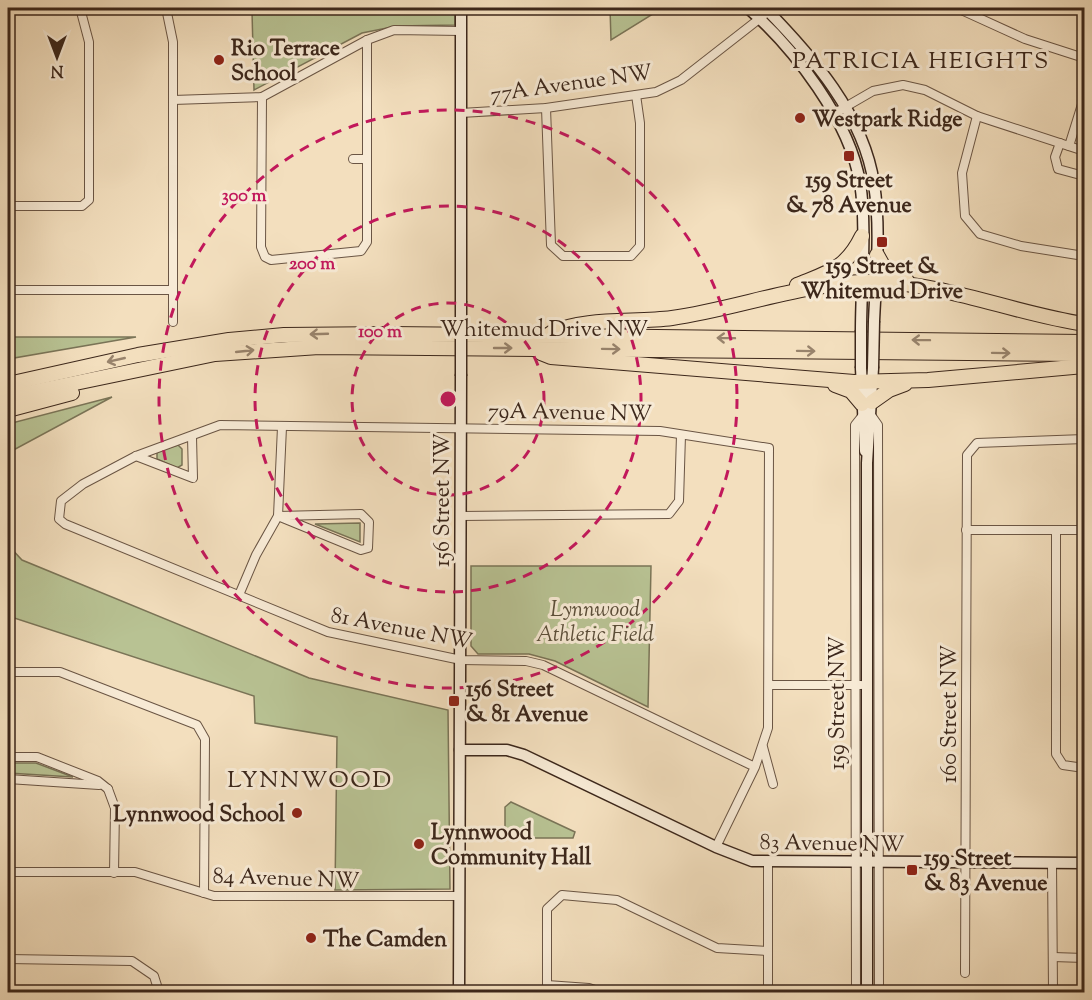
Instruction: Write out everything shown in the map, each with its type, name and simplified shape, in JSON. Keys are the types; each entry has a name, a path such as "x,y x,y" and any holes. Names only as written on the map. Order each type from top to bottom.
{"highway":[{"path":"731,308 836,269 853,255 862,236"},
{"path":"877,255 886,271 914,285"},
{"path":"546,335 565,326 669,318 731,308 812,289 869,282 914,285 1042,318 1084,324"},
{"name":"Whitemud Drive NW","path":"8,384 174,348 284,335 546,335 1084,342"},
{"name":"Whitemud Drive NW","path":"8,397 187,359 253,350 319,347 1084,354"},
{"path":"531,348 551,357 698,367 821,380 867,375 928,380"},
{"path":"8,410 170,371 187,359"},
{"path":"821,380 851,392 867,409 898,385 928,380 1084,366"}],"street":[{"path":"8,206 82,206 89,200 89,42 80,8"},
{"path":"166,8 173,36 173,322"},
{"name":"156 Street NW","path":"459,993 461,8"},
{"name":"159 Street NW","path":"748,8 765,12 823,75 856,125 870,164 876,204 877,255 861,321 867,375 861,685"},
{"path":"962,9 1025,39 1084,58"},
{"name":"159 Street NW","path":"765,12 835,113 850,148 860,184 862,236 874,321 867,375"},
{"name":"77A Avenue NW","path":"461,113 546,108 656,92 681,80 765,12"},
{"path":"173,100 262,97 367,40 394,30 461,31"},
{"path":"262,97 261,247 265,257 271,260 361,251 367,242 367,40"},
{"path":"8,46 10,57 8,121"},
{"path":"835,113 873,91 903,85 925,90 977,116 1084,151"},
{"path":"546,108 551,245 563,256 631,256 640,246 640,123 636,96"},
{"path":"1069,146 1084,98"},
{"path":"977,116 962,173 965,216 980,234 1021,246 1084,256"},
{"path":"1060,143 1055,157 1058,169 1084,176"},
{"path":"353,159 367,159"},
{"path":"8,290 173,290"},
{"name":"159 Street NW","path":"864,992 861,685 855,425 867,409"},
{"name":"159 Street NW","path":"867,409 878,425 879,993"},
{"name":"79A Avenue NW","path":"61,501 83,484 136,456 220,425 460,426 660,431 769,448 769,685"},
{"path":"239,595 256,555 278,516 282,427"},
{"path":"461,516 669,514 679,501 681,435"},
{"path":"136,456 193,478 192,437"},
{"name":"160 Street NW","path":"965,973 967,455 977,443 1084,439"},
{"name":"81 Avenue NW","path":"61,501 59,519 65,524 328,633 461,660 526,661 543,665 755,767"},
{"path":"361,514 369,522 368,548 361,550 278,516 361,514"},
{"path":"966,530 1084,531"},
{"path":"1056,531 1056,754 1063,765 1084,768"},
{"path":"8,672 60,672 197,725 205,739 204,893"},
{"path":"716,847 755,767 768,728 769,685 861,685"},
{"path":"762,746 773,784"},
{"name":"83 Avenue NW","path":"460,750 507,750 524,755 716,847 752,861 768,863 1084,863"},
{"path":"8,757 37,757 98,781 108,789 115,808 114,873"},
{"path":"8,778 96,784 108,789"},
{"path":"768,863 768,993"},
{"path":"1052,863 1053,993"},
{"name":"84 Avenue NW","path":"8,872 135,872 214,896 261,898 459,896"},
{"path":"601,993 590,988 547,989 547,909 562,895 617,900 717,948 768,951"},
{"path":"1053,957 1084,958"},
{"path":"8,959 132,961 154,976 159,990"}],"green space":[{"path":"301,8 455,8 455,25 397,26 362,33 254,90 252,11"},
{"path":"610,8 658,8 661,9 611,40"},
{"path":"8,337 136,337 8,359"},
{"path":"112,397 8,453 8,424"},
{"path":"178,445 182,449 182,465 177,468 157,459 157,451"},
{"path":"360,523 360,542 315,524"},
{"path":"8,545 22,560 309,678 448,710 450,889 335,890 337,737 255,723 254,696 8,616"},
{"name":"Lynnwood Athletic Field","path":"471,566 651,566 648,707 555,661 529,654 478,654 471,646"},
{"path":"8,763 36,763 73,777 8,773"},
{"path":"511,802 575,832 573,838 512,838 505,833 505,807"}],"place":[{"name":"Rio Terrace School","path":"219,60"},
{"name":"Westpark Ridge","path":"800,118"},
{"name":"159 Street & 78 Avenue","path":"849,156"},
{"name":"159 Street & Whitemud Drive","path":"882,242"},
{"name":"156 Street & 81 Avenue","path":"454,701"},
{"name":"Lynnwood School","path":"297,813"},
{"name":"Lynnwood Community Hall","path":"419,844"},
{"name":"159 Street & 83 Avenue","path":"912,870"},
{"name":"The Camden","path":"311,938"}],"district":[{"name":"PATRICIA HEIGHTS","path":"921,60"},
{"name":"LYNNWOOD","path":"310,779"}]}
